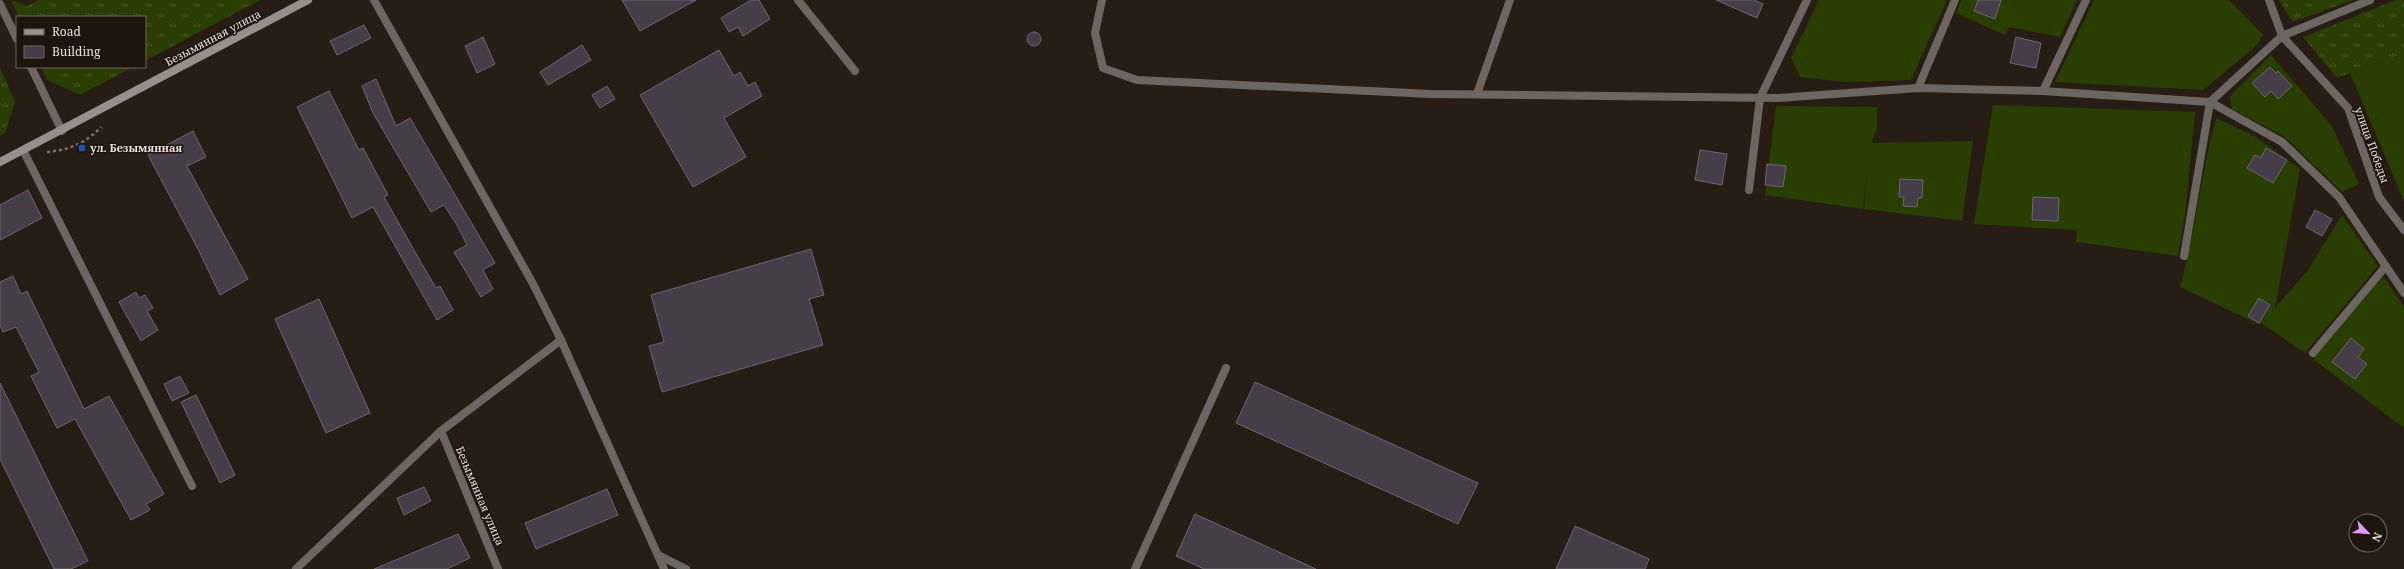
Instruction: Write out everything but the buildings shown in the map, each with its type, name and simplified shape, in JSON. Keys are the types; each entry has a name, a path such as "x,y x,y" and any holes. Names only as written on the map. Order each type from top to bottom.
{"main road":[{"name":"Безымянная улица","path":"0,162 62,131 308,0"}],"street":[{"path":"374,0 532,282 561,340 660,556 664,569"},
{"path":"798,0 855,71"},
{"path":"1102,0 1095,33 1103,68 1137,80 1477,94 1760,98 1918,88 2044,92 2210,102 2282,142 2339,197 2404,293"},
{"path":"1477,94 1510,0"},
{"path":"1749,190 1760,98 1807,0"},
{"path":"1918,88 1955,0"},
{"path":"2044,92 2086,0"},
{"path":"2269,0 2282,36"},
{"path":"2184,256 2210,102 2282,36 2370,0"},
{"path":"0,4 16,37"},
{"name":"улица Победы","path":"2282,36 2348,108 2379,197 2404,230"},
{"path":"31,68 62,131"},
{"path":"23,150 192,486"},
{"path":"2312,353 2386,266"},
{"path":"296,569 441,431 561,340"},
{"path":"1135,569 1226,368"},
{"name":"Безымянная улица","path":"441,431 498,569"},
{"path":"660,556 686,569"}],"path":[{"path":"41,152 66,151 94,135 101,127"}],"green space":[{"path":"11,0 27,6 39,0 260,0 146,60 146,16 19,16"},
{"path":"1819,0 1947,0 1911,80 1845,82 1800,77 1791,58"},
{"path":"1961,0 2077,0 2060,37 2009,27 2005,35 1956,13"},
{"path":"2094,0 2229,0 2263,35 2256,46 2203,90 2055,82"},
{"path":"2279,0 2353,0 2293,22"},
{"path":"2396,0 2403,0 2404,2 2404,53 2337,78 2303,37"},
{"path":"2404,53 2404,201 2350,73"},
{"path":"2271,55 2332,126 2359,184 2342,192 2285,137 2232,109 2230,96"},
{"path":"0,68 15,102 5,133 0,136"},
{"path":"41,68 131,68 80,95 47,80"},
{"path":"1993,105 2195,112 2185,214 2178,256 2076,242 2077,230 1974,224"},
{"path":"1776,106 1877,107 1877,129 1871,143 1973,141 1962,221 1864,209 1867,171 1863,209 1765,195"},
{"path":"2216,118 2256,137 2300,169 2275,308 2308,270 2342,215 2378,266 2305,353 2263,324 2258,324 2180,287 2186,266 2206,160"},
{"path":"2383,276 2404,307 2404,428 2313,359"}],"place":[{"name":"ул. Безымянная","path":"82,148"}]}
